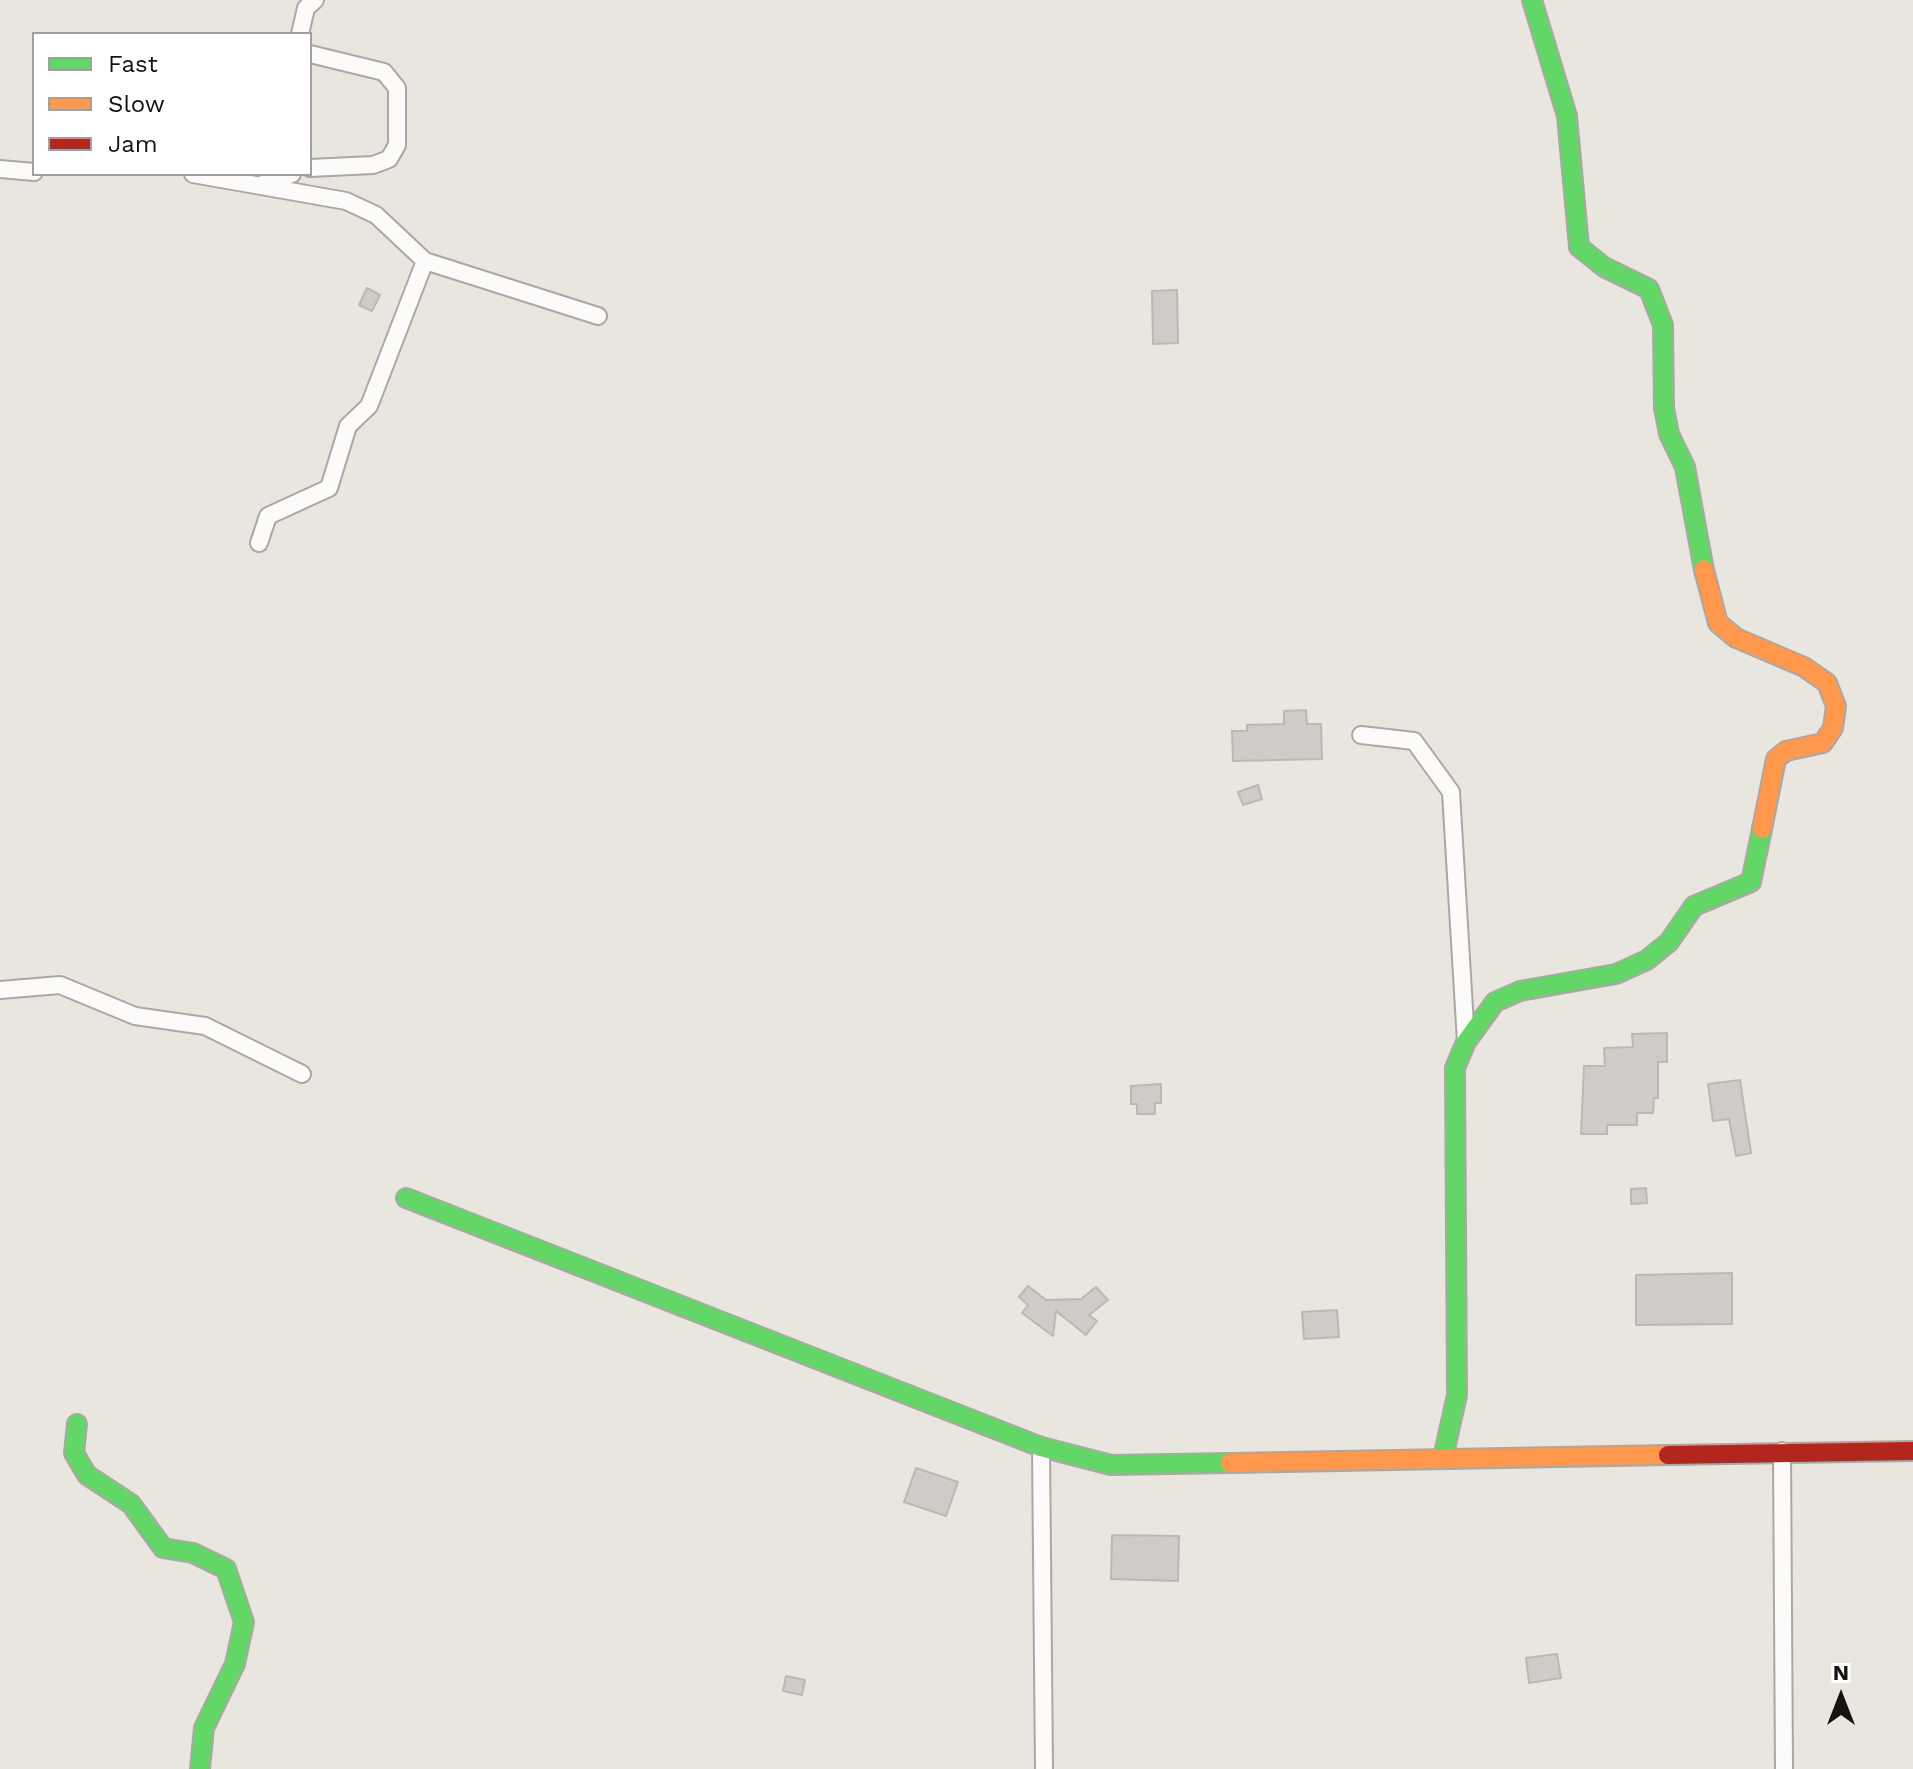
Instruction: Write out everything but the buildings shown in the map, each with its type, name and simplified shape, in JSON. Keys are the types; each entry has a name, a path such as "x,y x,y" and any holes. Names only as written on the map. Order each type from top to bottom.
{"street":[{"path":"300,32 306,8 315,0"},
{"path":"1443,1458 1457,1395 1455,1068 1466,1042 1495,1002 1520,991 1616,974 1647,960 1669,942 1694,906 1751,882 1776,759 1786,751 1823,743 1833,728 1836,706 1827,683 1736,638 1718,623 1695,535 1685,467 1669,434 1664,408 1666,362 1663,325 1649,289 1604,267 1579,247 1567,116 1532,0"},
{"path":"312,54 384,72 397,88 397,145 389,159 373,165 312,168"},
{"path":"0,169 32,172"},
{"path":"205,176 346,201 376,215 425,261 598,316"},
{"path":"258,185 286,176"},
{"path":"259,543 268,516 329,488 348,426 369,406 425,261"},
{"path":"1361,735 1414,741 1451,792 1466,1042"},
{"path":"0,990 60,985 135,1016 205,1026 302,1074"},
{"path":"406,1198 1041,1447 1111,1465 1913,1451"},
{"path":"77,1424 74,1453 87,1475 131,1504 163,1548 193,1553 226,1569 244,1622 235,1664 204,1728 200,1769"},
{"path":"1041,1447 1044,1769"},
{"path":"1782,1451 1784,1769"}],"traffic: fast":[{"path":"1532,0 1567,116 1579,247 1604,267 1649,289 1663,325 1664,408 1669,434 1685,467 1704,570"},
{"path":"1443,1458 1457,1395 1455,1068 1466,1042 1495,1002 1520,991 1616,974 1647,960 1669,942 1694,906 1751,882 1762,829"},
{"path":"406,1198 1041,1447 1111,1465 1230,1463"},
{"path":"77,1424 74,1453 87,1475 131,1504 163,1548 193,1553 226,1569 244,1622 235,1664 204,1728 200,1769"}],"traffic: slow":[{"path":"1704,570 1718,623 1736,638 1804,667 1827,683 1836,706 1833,728 1823,743 1786,751 1776,759 1762,829"},
{"path":"1230,1463 1668,1455"}],"traffic: jam":[{"path":"1668,1455 1913,1451"}]}
